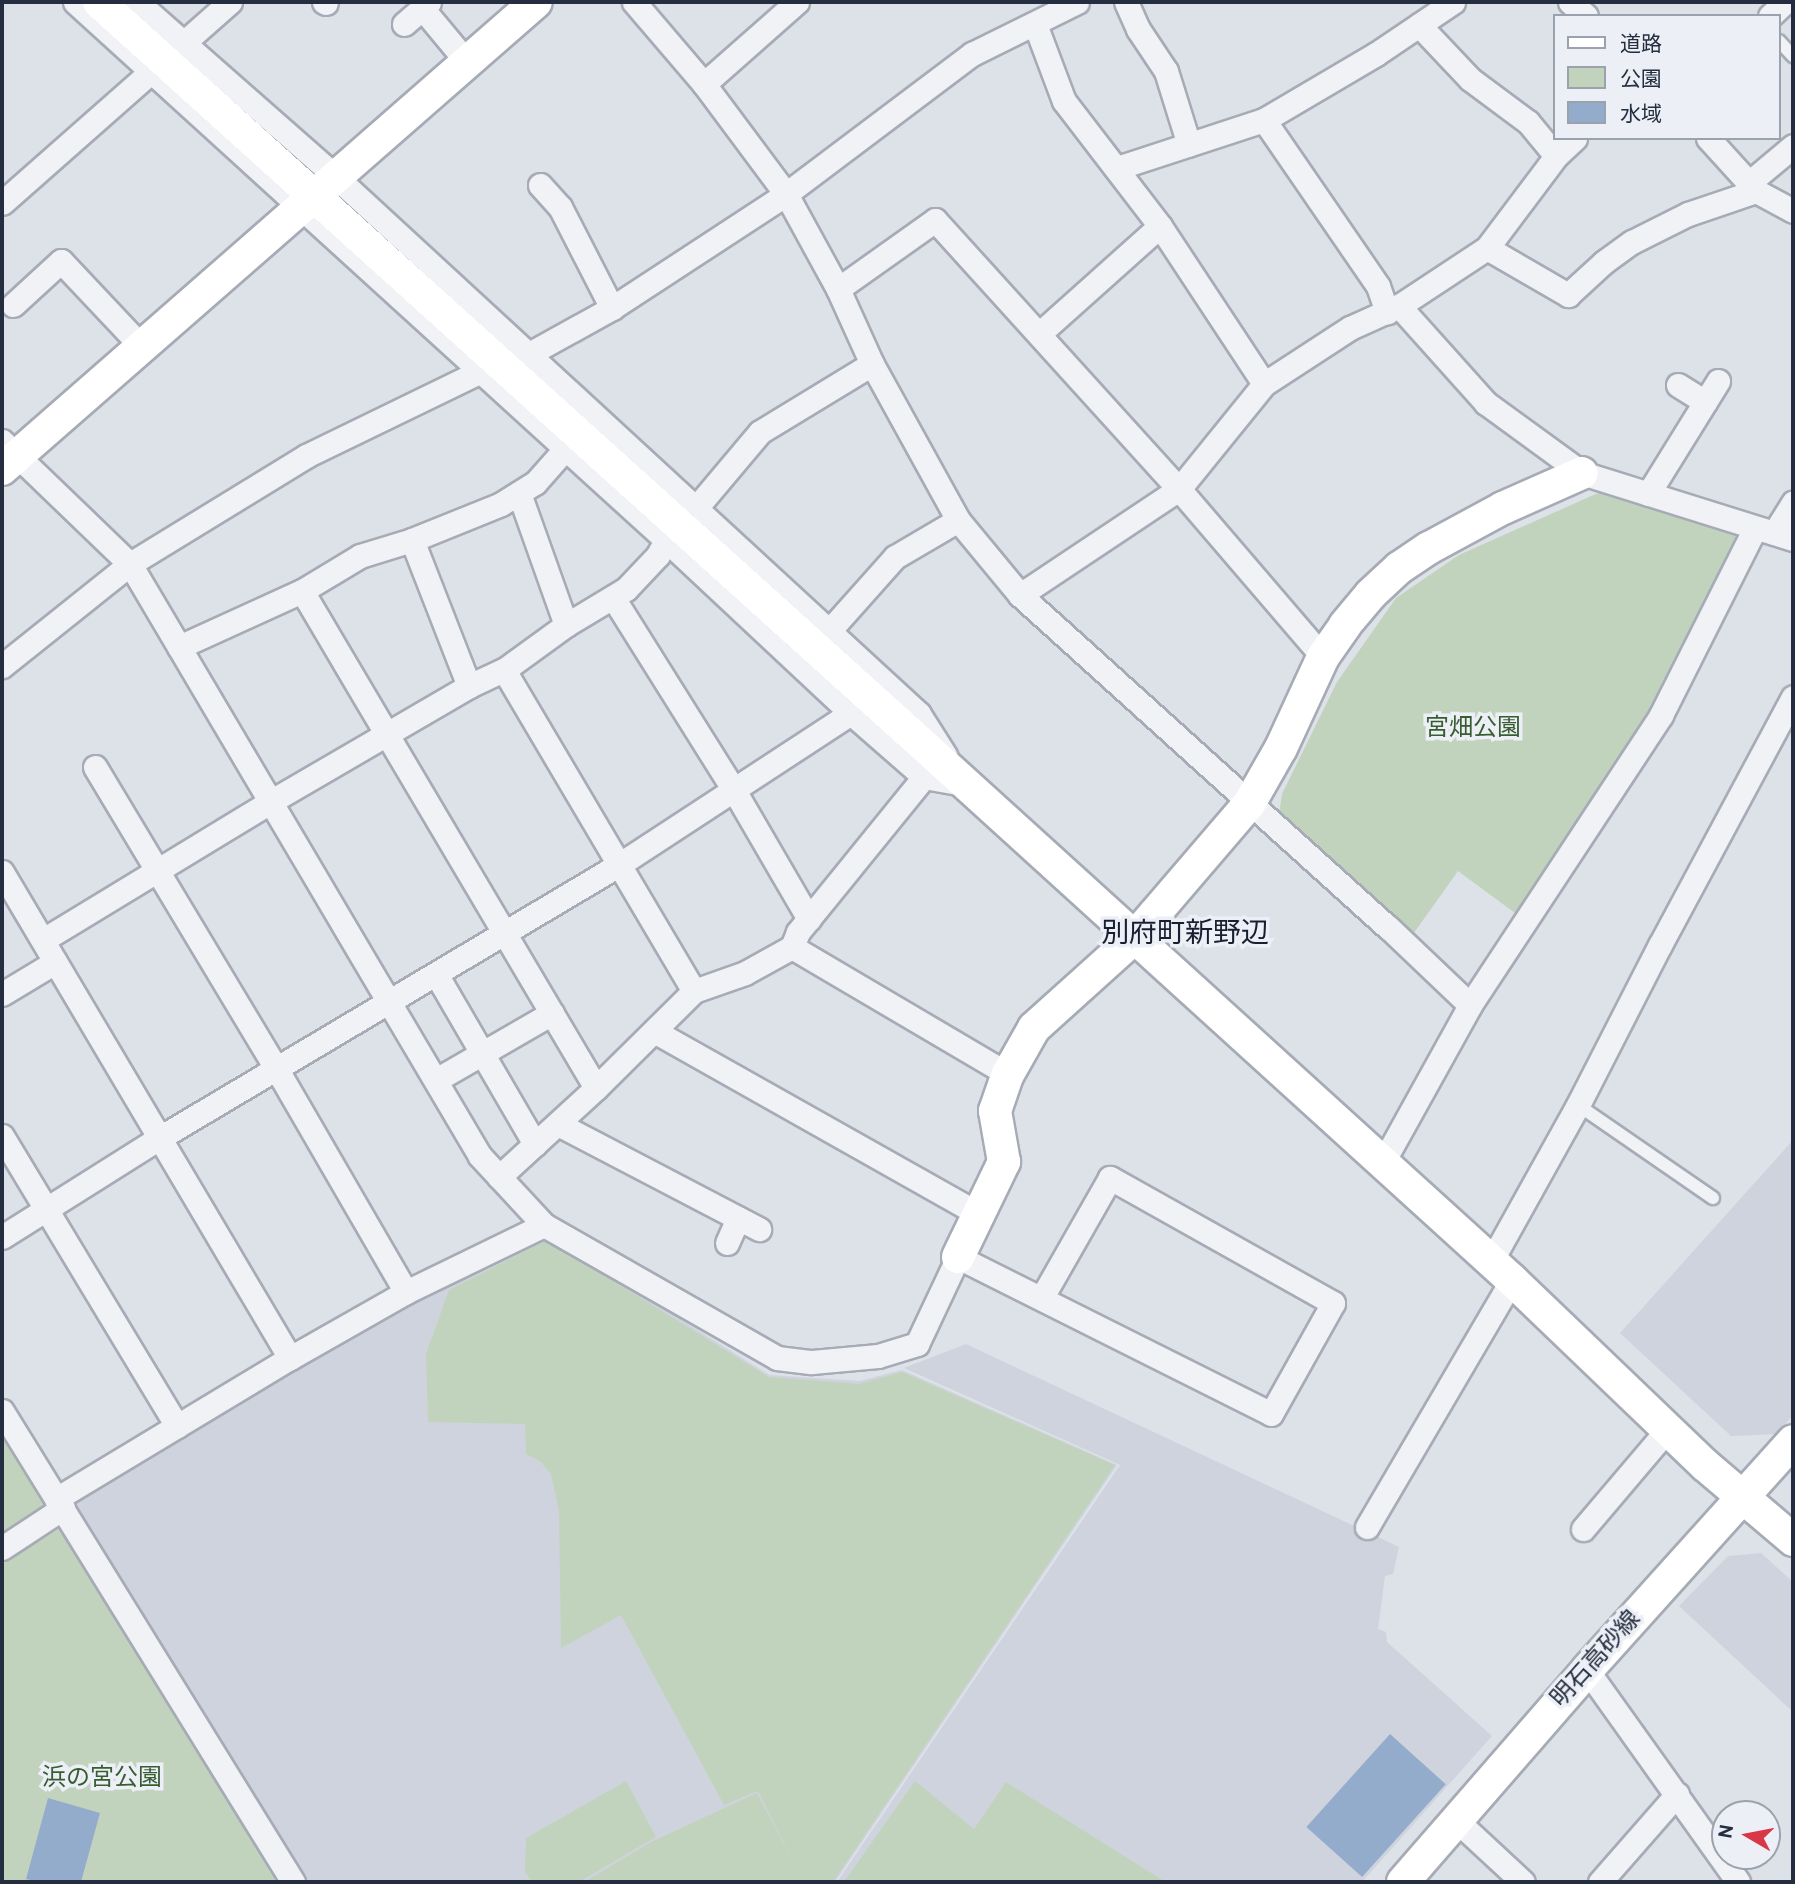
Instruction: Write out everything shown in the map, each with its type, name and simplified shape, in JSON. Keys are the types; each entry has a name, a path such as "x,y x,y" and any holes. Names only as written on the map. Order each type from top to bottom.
{"street":[{"path":"75,2 299,209 666,540 851,713 924,777 964,784"},
{"path":"99,2 912,735 1501,1272 1667,1430 1793,1540"},
{"path":"137,2 337,178 919,714 964,784"},
{"path":"2,203 230,2"},
{"path":"536,2 142,347 7,455 130,564 481,1156 544,1225 776,1358 813,1362 878,1356 916,1344 1004,1162 995,1111 1008,1074 1034,1028 1134,938 1249,804 1280,748 1323,657 1371,594 1399,568 1465,528 1581,474"},
{"path":"634,2 704,84 786,194 838,289 872,364 958,520 1020,595 1388,927 1470,1005"},
{"path":"704,84 797,2"},
{"path":"528,354 612,308 786,194 972,54 1077,2"},
{"path":"1126,2 1138,29 1166,71 1189,145"},
{"path":"1117,168 1264,120 1453,2"},
{"path":"1570,2 1584,14"},
{"path":"1772,14 1785,2"},
{"path":"404,24 426,5 467,62"},
{"path":"1035,24 1064,101 1160,226 1264,384"},
{"path":"1419,25 1470,79 1528,122 1556,156"},
{"path":"1264,120 1393,309 1486,404 1581,474 1774,533"},
{"path":"1020,595 1179,489 1264,384 1350,328 1393,309 1487,248 1556,156 1573,140"},
{"path":"1710,140 1753,187 1793,211"},
{"path":"1487,248 1568,295 1604,262 1632,242 1688,214 1753,187 1793,146"},
{"path":"540,185 560,207 612,308"},
{"path":"838,289 935,220 1179,489 1323,657"},
{"path":"1039,334 1160,226"},
{"path":"13,305 61,261 142,347"},
{"path":"696,508 760,432 872,364"},
{"path":"2,666 130,564 306,456 479,372"},
{"path":"1648,494 1718,382"},
{"path":"1678,385 1705,402"},
{"path":"179,647 302,591 360,556 412,540 519,494 535,483 565,449"},
{"path":"519,494 566,625"},
{"path":"1382,1164 1470,1005 1661,715 1793,503"},
{"path":"829,631 895,557 958,520"},
{"path":"412,540 469,686"},
{"path":"43,940 386,734 469,686 504,670 566,625 614,599 658,555 666,540"},
{"path":"302,591 596,1088"},
{"path":"614,599 735,792 809,919"},
{"path":"504,670 694,991"},
{"path":"1367,1527 1404,1482 1578,1105 1660,944 1793,696"},
{"path":"2,1237 161,1137 620,864 735,792 851,713"},
{"path":"94,767 276,1068 406,1292"},
{"path":"499,1177 596,1088 694,991 745,973 792,947 798,932 924,777"},
{"path":"2,872 290,1358"},
{"path":"792,947 1008,1074"},
{"path":"2,994 55,962"},
{"path":"436,974 536,1144"},
{"path":"436,1080 552,1013"},
{"path":"654,1031 979,1214"},
{"path":"558,1124 749,1223 727,1243"},
{"path":"2,1136 177,1426"},
{"path":"958,1257 1271,1414 1333,1303 1110,1178 1042,1297"},
{"path":"2,1548 60,1504 177,1426 290,1358 406,1292 544,1225"},
{"path":"2,1411 293,1882"},
{"path":"1583,1529 1667,1430"},
{"name":"明石高砂線","path":"1403,1882 1587,1670 1793,1441"},
{"path":"1587,1670 1738,1882"},
{"path":"1600,1882 1677,1794"},
{"path":"1456,1820 1523,1882"}],"lane":[{"path":"1781,43 1793,56"},
{"path":"1578,1105 1713,1198"}],"shaded area":[{"path":"1793,1140 1793,1415 1777,1434 1731,1436 1620,1333"},
{"path":"546,1235 769,1375 860,1381 902,1370 1117,1465 835,1882 304,1882 73,1507 78,1496 284,1371 537,1236"},
{"path":"966,1344 1399,1547 1393,1574 1385,1576 1378,1629 1386,1632 1387,1642 1492,1736 1362,1882 837,1882 1120,1465 904,1368"},
{"path":"1761,1553 1793,1582 1792,1711 1679,1606 1728,1556"}],"green space":[{"name":"宮畑公園","path":"1607,489 1732,529 1737,541 1655,709 1515,913 1458,871 1411,937 1279,814 1282,794 1337,682 1396,598 1459,555"},
{"path":"547,1240 769,1377 859,1384 902,1372 1115,1465 833,1882 584,1882 651,1842 757,1793 794,1864 758,1791 724,1805 621,1615 561,1648 559,1511 551,1474 540,1461 526,1454 525,1424 428,1422 426,1354 449,1290"},
{"path":"2,1428 45,1499 46,1512 2,1540"},
{"name":"浜の宮公園","path":"65,1525 281,1882 2,1882 2,1564"},
{"path":"626,1781 656,1837 579,1882 532,1882 525,1872 526,1838"},
{"path":"915,1781 974,1829 1006,1782 1164,1881 844,1882"}],"water":[{"path":"1390,1734 1446,1784 1362,1877 1306,1827"},
{"path":"48,1798 100,1813 81,1882 39,1882 26,1879"}],"district":[{"name":"別府町新野辺","path":"1185,935"}]}
